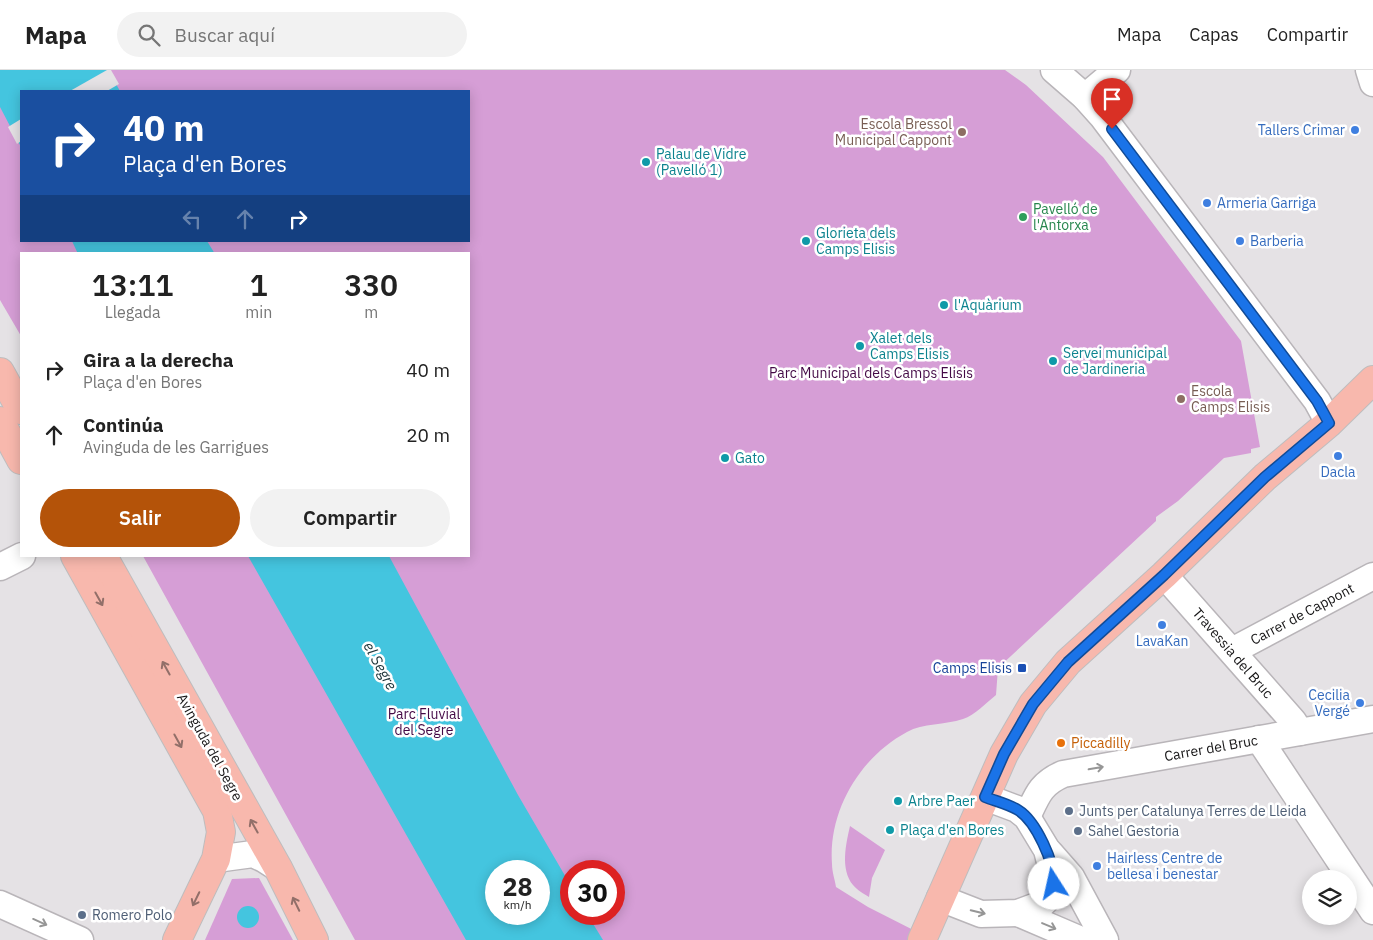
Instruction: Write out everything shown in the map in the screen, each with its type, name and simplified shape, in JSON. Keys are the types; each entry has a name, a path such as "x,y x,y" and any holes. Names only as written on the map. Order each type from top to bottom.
{"main road":[{"path":"0,372 20,408"},
{"path":"923,938 1004,754 1033,704 1068,662 1164,575 1265,477 1329,423 1373,380"},
{"path":"0,421 20,458"},
{"name":"Avinguda del Segre","path":"76,557 217,811 221,832 216,859 177,940"},
{"name":"Avinguda del Segre","path":"104,557 278,868 314,940"}],"street":[{"path":"1054,70 1085,97 1122,142 1317,401 1329,423"},
{"path":"1085,97 1117,70"},
{"path":"1369,70 1373,81"},
{"path":"0,567 20,557"},
{"name":"Travessia del Bruc","path":"1164,575 1293,721 1300,732"},
{"name":"Carrer de Cappont","path":"1232,651 1373,576"},
{"name":"Carrer del Bruc","path":"1027,817 1043,786 1049,780 1063,774 1373,720"},
{"path":"1259,739 1373,911"},
{"path":"985,797 1017,809 1027,817 1047,850 1071,877 1106,940"},
{"path":"940,898 981,914 1018,913 1042,904 1054,884 1047,850"},
{"path":"216,859 253,854 278,868"},
{"path":"0,904 80,940"},
{"path":"1018,913 1081,940"}],"green space":[{"name":"Parc Municipal dels Camps Elisis","path":"0,70 1005,70 1026,85 1103,157 1241,341 1260,447 1251,449 1251,453 1224,458 1178,501 1156,517 1156,521 998,668 996,695 972,715 963,719 920,727 907,732 875,756 850,788 835,825 832,844 832,867 836,887 868,907 933,940 355,940 144,557 470,557 470,252 20,252 20,334 0,300"},
{"path":"850,826 885,850 872,878 869,897 853,885 846,872 845,856"},
{"path":"259,878 293,940 205,940 232,879"}],"water":[{"path":"0,70 108,70 119,90 20,90 20,145 0,107"},
{"path":"72,242 208,242 214,252 77,252"},
{"name":"el Segre","path":"249,557 390,557 518,795 560,867 560,925 594,925 603,940 466,940"},
{"path":"248,906 256,909 259,917 256,925 248,928 240,925 237,917 240,909"}],"pier":[{"path":"107,70 111,70 119,84 109,90 72,90"},
{"path":"20,120 20,142 17,144 8,127"}],"place":[{"name":"Tallers Crimar","path":"1355,130"},
{"name":"Escola Bressol Municipal Cappont","path":"962,132"},
{"name":"Palau de Vidre (Pavelló 1)","path":"646,162"},
{"name":"Armeria Garriga","path":"1207,203"},
{"name":"Pavelló de l'Antorxa","path":"1023,217"},
{"name":"Glorieta dels Camps Elisis","path":"806,241"},
{"name":"Barberia","path":"1240,241"},
{"name":"l'Aquàrium","path":"944,305"},
{"name":"Xalet dels Camps Elisis","path":"860,346"},
{"name":"Servei municipal de Jardineria","path":"1053,361"},
{"name":"Escola Camps Elisis","path":"1181,399"},
{"name":"Dacla","path":"1338,456"},
{"name":"Gato","path":"725,458"},
{"name":"LavaKan","path":"1162,625"},
{"name":"Camps Elisis","path":"1022,668"},
{"name":"Cecilia Vergé","path":"1360,703"},
{"name":"Piccadilly","path":"1061,743"},
{"name":"Arbre Paer","path":"898,801"},
{"name":"Junts per Catalunya Terres de Lleida","path":"1069,811"},
{"name":"Plaça d'en Bores","path":"890,830"},
{"name":"Sahel Gestoria","path":"1078,831"},
{"name":"Hairless Centre de bellesa i benestar","path":"1097,866"},
{"name":"Romero Polo","path":"82,915"}],"route":[{"path":"1054,884 1047,850 1027,817 1017,809 985,797 1004,754 1033,704 1068,662 1164,575 1265,477 1329,423 1317,401 1112,129"}],"park label":[{"name":"Parc Fluvial del Segre","path":"424,722"}]}
